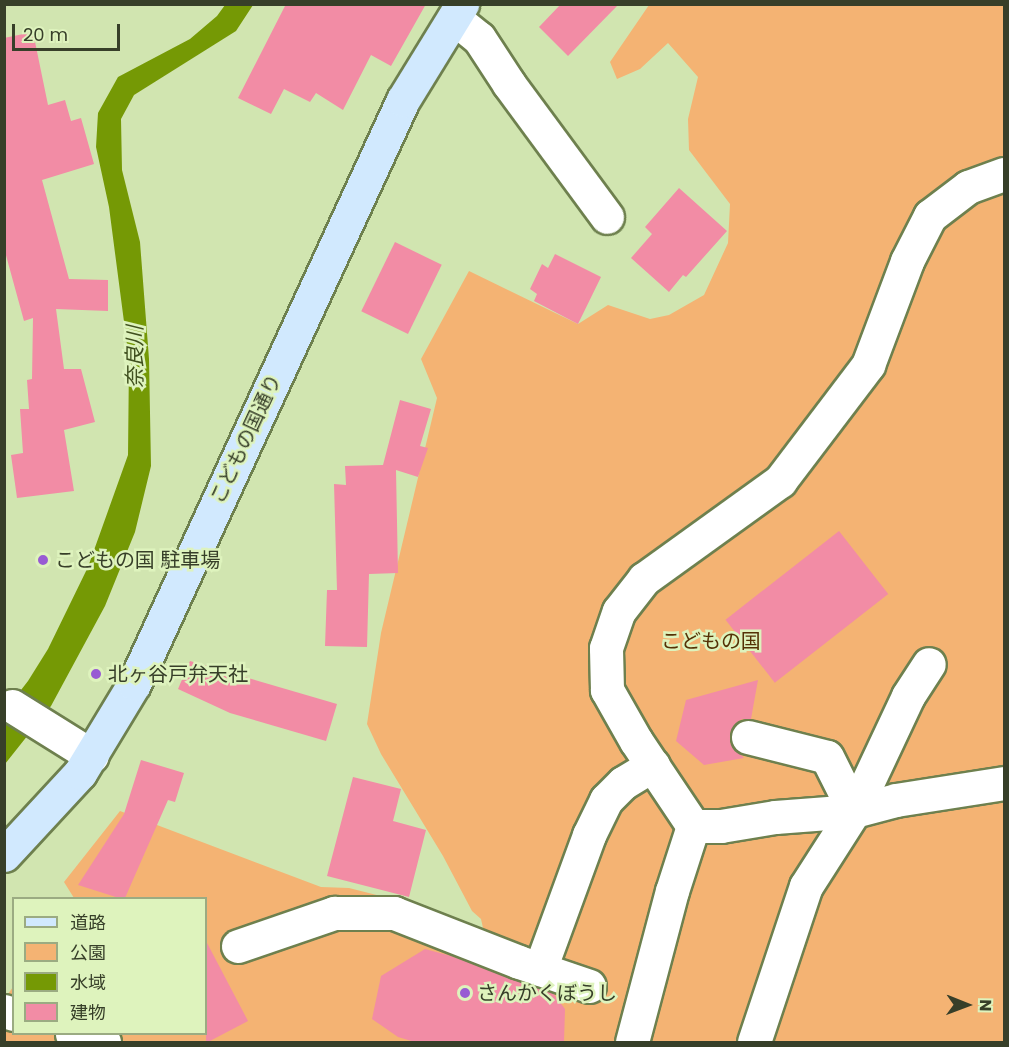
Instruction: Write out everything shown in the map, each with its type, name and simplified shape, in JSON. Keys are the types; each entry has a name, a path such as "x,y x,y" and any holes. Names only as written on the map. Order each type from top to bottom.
{"main road":[{"name":"こどもの国通り","path":"4,855 80,773 134,684 403,100 458,11"}],"street":[{"path":"458,11 528,111 607,217"},
{"path":"693,826 607,690 606,648 620,611 644,579 780,481 868,365 907,261 930,216 968,187 1005,174"},
{"path":"754,1042 806,886 854,811 908,696 929,664"},
{"path":"12,706 92,756"},
{"path":"748,737 827,757 854,811"},
{"path":"540,969 589,835 606,800 623,783 653,765"},
{"path":"693,826 854,811 896,800 1005,783"},
{"path":"632,1042 672,891 693,826"},
{"path":"238,946 334,913 394,913 589,986"},
{"path":"76,1035 104,1042"}],"green space":[{"name":"こどもの国","path":"649,5 1004,5 1004,1042 5,1042 5,998 12,988 12,1035 207,1035 207,897 73,897 64,882 120,811 321,887 349,888 412,904 485,937 481,919 472,911 443,856 381,754 367,724 381,633 437,398 421,359 469,271 578,324 608,305 650,319 669,315 704,295 728,243 730,204 689,150 688,119 698,77 668,43 640,69 617,79 610,62"}],"water":[{"name":"奈良川","path":"225,5 253,5 236,31 134,95 121,119 122,170 140,242 149,359 151,466 135,532 105,606 51,706 5,764 4,712 28,681 48,649 88,567 128,455 129,360 109,207 96,147 98,113 118,77 190,39 217,16"}],"building":[{"path":"286,4 426,4 391,66 371,55 343,110 316,93 310,102 284,89 271,114 238,98"},
{"path":"561,4 619,4 568,56 539,27"},
{"path":"33,32 48,105 65,100 71,121 81,118 94,164 42,180 69,279 108,280 108,311 56,309 64,369 81,369 95,422 64,430 74,491 17,498 11,455 23,453 20,409 29,409 27,380 32,379 33,318 24,321 4,248 4,38"},
{"path":"679,188 727,231 686,277 683,275 669,292 631,258 652,234 645,227"},
{"path":"395,242 442,265 408,334 361,311"},
{"path":"555,254 601,277 578,324 534,301 537,294 530,289 542,264 548,268"},
{"path":"400,400 431,409 420,446 428,448 418,477 396,470 398,573 369,574 367,647 325,646 327,590 337,590 334,484 346,485 345,466 383,465"},
{"path":"839,531 888,594 775,683 726,620"},
{"path":"190,661 337,704 326,741 230,713 178,689"},
{"path":"758,680 751,719 742,719 735,724 730,733 730,743 744,758 704,765 676,741 686,700"},
{"path":"141,760 184,773 175,802 168,800 125,897 116,897 78,885 124,814"},
{"path":"353,777 401,789 393,821 426,830 409,897 327,876"},
{"path":"207,943 248,1021 206,1042 207,1035"},
{"name":"さんかくぼうし","path":"425,949 451,956 553,993 565,1009 564,1042 415,1042 398,1037 372,1019 381,976"}],"place":[{"name":"こどもの国 駐車場","path":"43,560"},
{"name":"北ヶ谷戸弁天社","path":"96,674"},
{"name":"さんかくぼうし","path":"465,993"}]}
